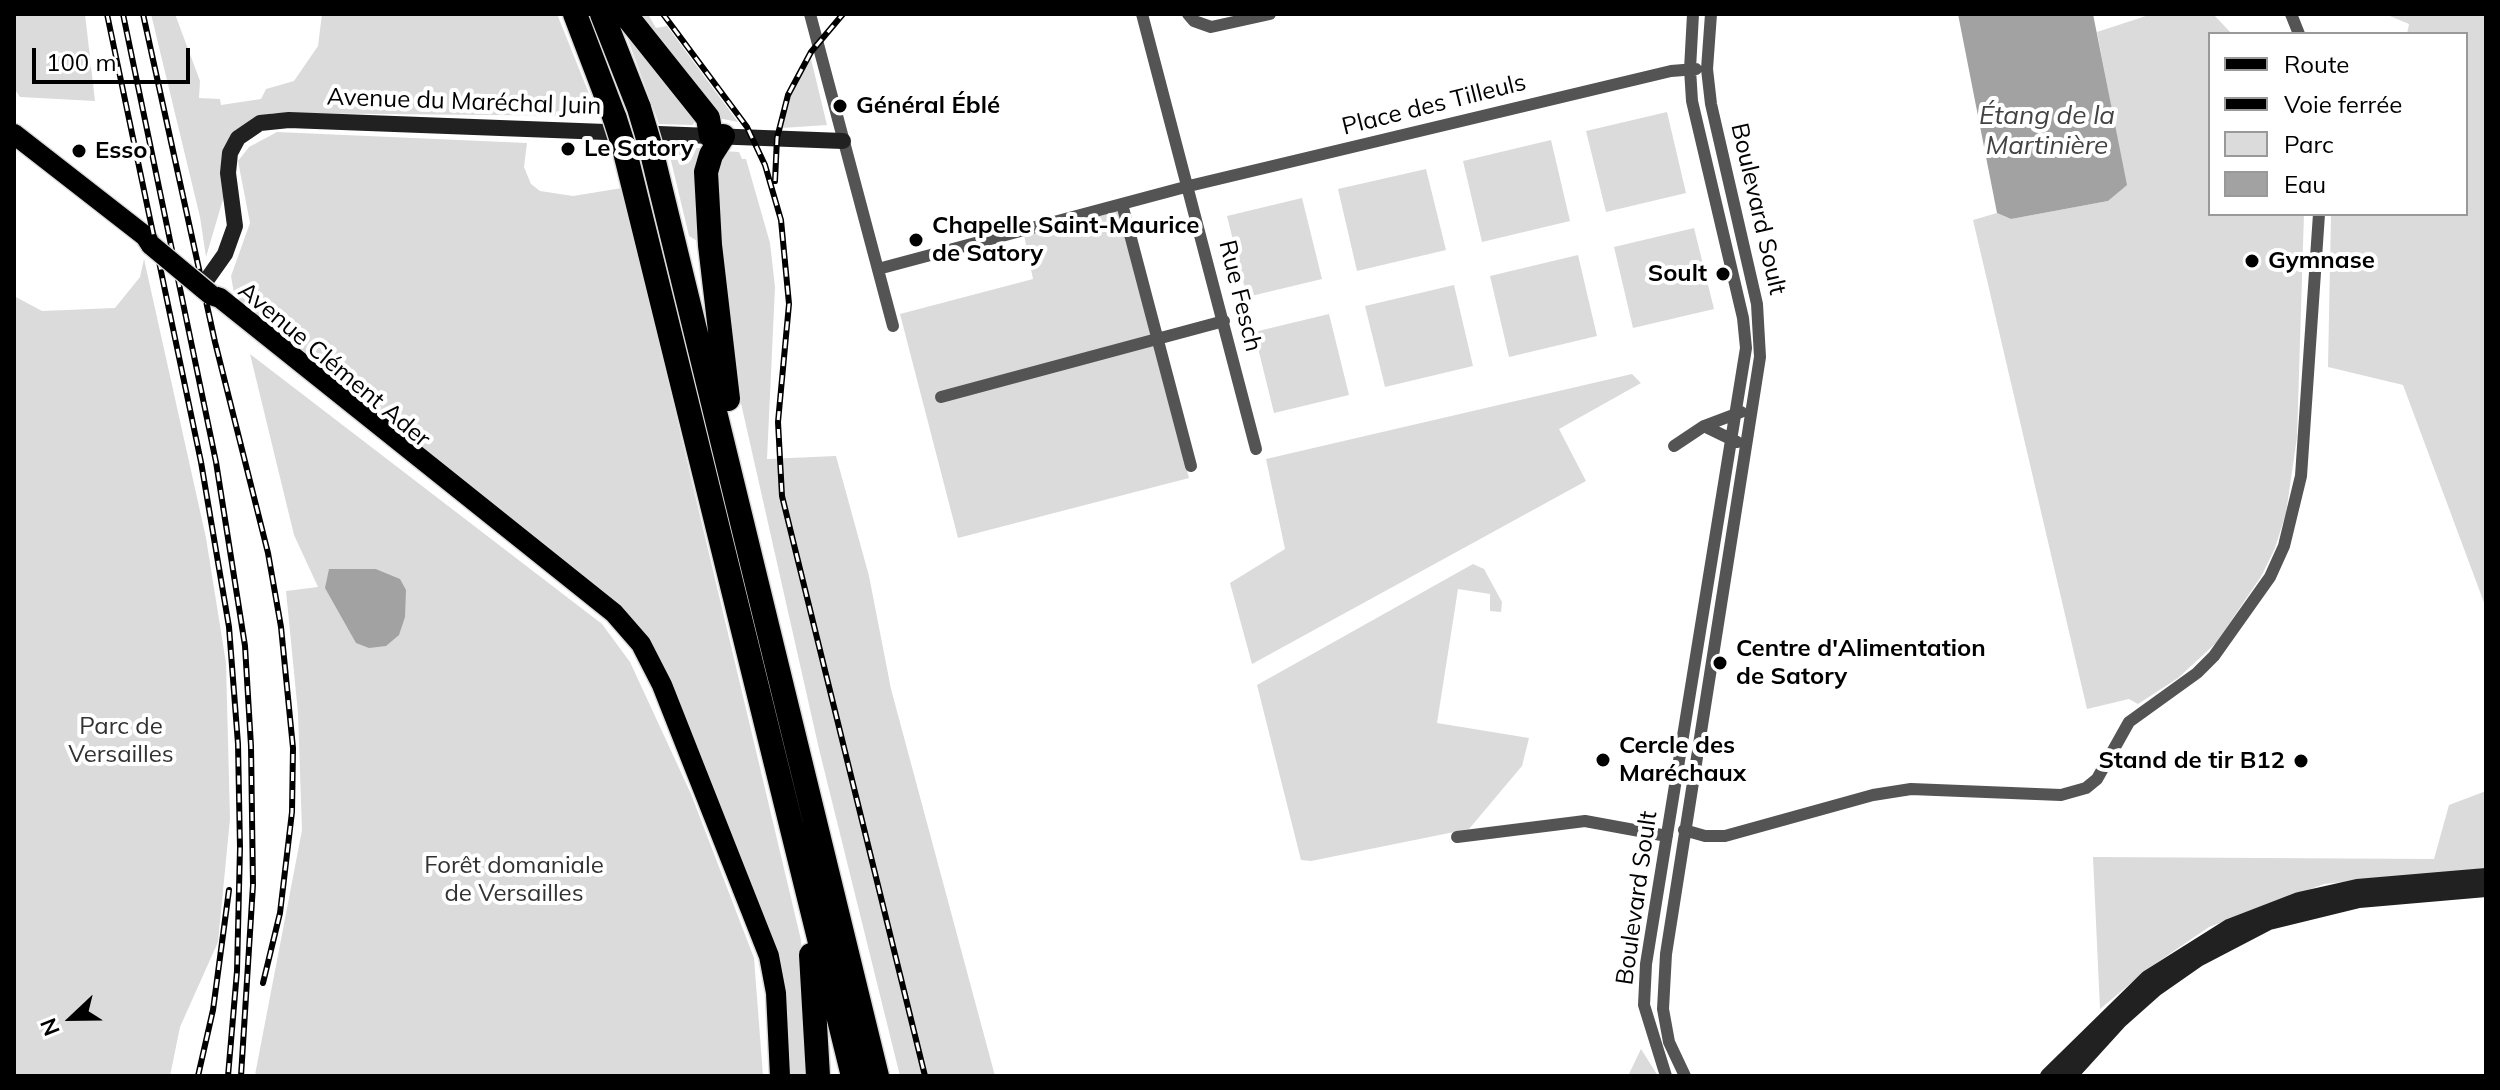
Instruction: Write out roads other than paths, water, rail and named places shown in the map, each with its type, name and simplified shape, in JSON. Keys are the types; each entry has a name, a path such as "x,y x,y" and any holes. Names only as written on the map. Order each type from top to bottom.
{"highway":[{"path":"575,14 623,144 818,934 872,1073"},
{"path":"602,14 639,108 650,145 722,431 872,1073"},
{"path":"625,14 708,118 717,136 706,172 719,337 730,410 722,431"},
{"path":"818,934 811,953 818,1076"},
{"path":"817,1048 826,1076"}],"main road":[{"name":"Avenue du Maréchal Juin","path":"209,286 235,226 228,173 230,153 238,138 260,123 289,120 843,141"},
{"path":"14,134 145,236 151,245 209,286"},
{"path":"14,146 137,243 151,245"},
{"name":"Avenue Clément Ader","path":"209,286 223,311 609,621 635,655 656,693 760,958 768,998 771,1076"},
{"name":"Avenue Clément Ader","path":"209,286 220,298 614,613 641,644 668,699 769,956 776,993 780,1076"},
{"path":"2059,1074 2148,978 2229,927 2299,900 2357,887 2486,876"},
{"path":"2059,1074 2155,989 2198,959 2269,922 2359,900 2486,889"}],"street":[{"path":"810,14 893,326"},
{"name":"Rue Fesch","path":"1142,14 1256,449"},
{"path":"1188,14 1194,21 1211,27 1270,14"},
{"name":"Boulevard Soult","path":"1666,1076 1649,1029 1644,982 1746,348 1743,318 1692,101 1693,14"},
{"name":"Boulevard Soult","path":"1685,1076 1669,1042 1663,1009 1666,954 1748,440 1761,329 1707,69 1711,14"},
{"name":"Place des Tilleuls","path":"878,269 1189,186 1690,69 1707,69"},
{"path":"1708,169 1725,165"},
{"path":"1122,204 1191,466"},
{"path":"1684,830 1725,836 1873,795 1911,789 2061,795 2086,788 2097,779 2129,722 2197,673 2214,656 2270,577 2284,546 2301,476 2319,216"},
{"path":"941,397 1224,321"},
{"path":"1674,446 1704,426 1737,411 1752,413"},
{"path":"1704,426 1732,440 1742,443 1748,440"},
{"path":"1457,837 1585,821 1667,836"}],"water":[{"name":"Étang de la Martinière","path":"1958,14 2093,14 2127,185 2108,201 2011,219 1997,213"},
{"path":"329,569 376,569 400,579 406,590 405,617 399,635 386,646 369,648 356,643 325,588"}],"railway":[{"path":"107,14 201,462 229,627 238,744 240,848 237,971 228,1076"},
{"path":"123,14 216,462 245,646 251,746 253,885 241,1076"},
{"path":"143,14 215,342 268,553 281,627 293,748 292,812 280,913 263,983"},
{"path":"663,14 747,127 765,165 781,220 789,304 778,422 782,496 925,1076"},
{"path":"775,181 777,138 788,95 811,52 843,14"},
{"path":"198,1076 213,1010 229,890"}],"place":[{"name":"Général Éblé","path":"840,106"},
{"name":"Le Satory","path":"568,149"},
{"name":"Esso","path":"79,151"},
{"name":"Chapelle Saint-Maurice de Satory","path":"916,240"},
{"name":"Gymnase","path":"2252,261"},
{"name":"Soult","path":"1723,274"},
{"name":"Centre d'Alimentation de Satory","path":"1720,663"},
{"name":"Cercle des Maréchaux","path":"1603,760"},
{"name":"Stand de tir B12","path":"2301,761"}],"park label":[{"name":"Parc de Versailles","path":"121,741"},
{"name":"Forêt domaniale de Versailles","path":"514,880"}]}
